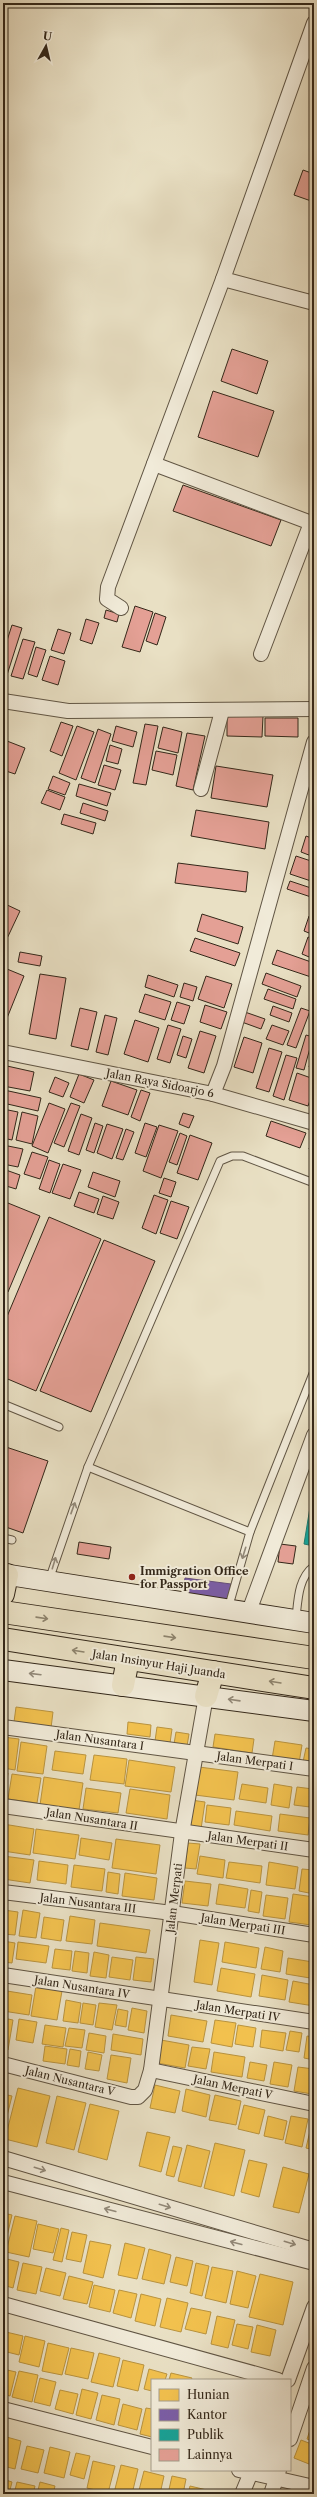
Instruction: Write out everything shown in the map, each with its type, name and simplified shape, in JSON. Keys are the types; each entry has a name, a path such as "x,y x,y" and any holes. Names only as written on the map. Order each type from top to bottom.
{"highway":[{"path":"3,1612 314,1658"},
{"name":"Jalan Insinyur Haji Juanda","path":"3,1639 314,1688"},
{"path":"123,1685 128,1659"},
{"path":"206,1696 213,1672"}],"street":[{"path":"121,608 107,599 108,587 223,279 314,23"},
{"path":"223,279 314,303"},
{"path":"154,464 313,523 261,654"},
{"path":"3,701 68,711 222,711 314,709"},
{"path":"201,788 222,711"},
{"path":"213,1094 224,1066 314,742"},
{"name":"Jalan Raya Sidoarjo 6","path":"3,1052 213,1094 314,1123"},
{"path":"248,1614 314,1435"},
{"path":"4,1581 48,1580 248,1614 305,1622"},
{"path":"3,1670 314,1711"},
{"name":"Jalan Merpati","path":"138,2097 146,2090 151,2070 162,1999 182,1832 206,1696"},
{"name":"Jalan Nusantara I","path":"3,1727 196,1753"},
{"name":"Jalan Merpati I","path":"196,1753 314,1769"},
{"name":"Jalan Nusantara II","path":"3,1806 182,1832"},
{"name":"Jalan Merpati II","path":"182,1832 314,1850"},
{"name":"Jalan Nusantara III","path":"3,1892 172,1913"},
{"name":"Jalan Merpati III","path":"172,1913 314,1935"},
{"name":"Jalan Nusantara IV","path":"3,1975 162,1999"},
{"name":"Jalan Merpati IV","path":"162,1999 314,2022"},
{"name":"Jalan Nusantara V","path":"3,2064 138,2097"},
{"name":"Jalan Merpati V","path":"151,2070 314,2104"},
{"path":"3,2158 314,2250"},
{"path":"3,2182 314,2263"},
{"path":"3,2304 274,2379"},
{"path":"288,2379 314,2307"},
{"path":"291,2436 314,2368"},
{"path":"3,2409 151,2448"},
{"path":"242,2494 247,2471 278,2474 314,2487"},
{"path":"271,2494 278,2474"}],"lane":[{"path":"48,1580 88,1466 220,1161 232,1156 243,1156 314,1183"},
{"path":"228,1610 250,1532 314,1371"},
{"path":"3,1404 59,1427"},
{"path":"88,1466 250,1532"},
{"path":"3,1538 12,1540"},
{"path":"305,1622 302,1581 307,1572 314,1566"}],"building: Hunian":[{"path":"16,1707 53,1712 51,1728 14,1722"},
{"path":"128,1722 151,1725 150,1737 127,1734"},
{"path":"157,1727 172,1729 170,1743 155,1741"},
{"path":"176,1732 189,1734 187,1746 174,1744"},
{"path":"215,1734 254,1739 252,1753 213,1747"},
{"path":"3,1737 19,1739 15,1770 3,1768"},
{"path":"275,1741 302,1745 299,1763 272,1759"},
{"path":"21,1742 47,1746 43,1774 17,1771"},
{"path":"306,1748 314,1749 314,1764 303,1762"},
{"path":"55,1751 86,1755 83,1774 52,1770"},
{"path":"94,1755 127,1759 124,1784 90,1780"},
{"path":"129,1760 175,1767 171,1792 125,1786"},
{"path":"199,1767 238,1772 234,1800 195,1795"},
{"path":"3,1772 8,1773 5,1793 3,1793"},
{"path":"12,1774 41,1778 37,1803 8,1799"},
{"path":"44,1777 83,1783 79,1810 40,1805"},
{"path":"242,1784 268,1788 266,1803 239,1799"},
{"path":"274,1784 292,1787 289,1808 271,1805"},
{"path":"297,1787 313,1789 310,1807 294,1805"},
{"path":"86,1788 121,1793 118,1813 83,1809"},
{"path":"130,1789 170,1795 167,1819 126,1813"},
{"path":"191,1800 205,1802 201,1829 187,1826"},
{"path":"207,1805 231,1808 229,1825 205,1822"},
{"path":"236,1811 272,1816 270,1831 234,1825"},
{"path":"280,1814 310,1818 308,1835 278,1831"},
{"path":"3,1824 34,1829 30,1855 3,1851"},
{"path":"36,1829 79,1835 75,1859 33,1853"},
{"path":"81,1838 112,1843 109,1860 79,1855"},
{"path":"116,1839 160,1845 156,1874 112,1868"},
{"path":"188,1843 200,1844 196,1869 185,1868"},
{"path":"3,1856 34,1860 30,1883 3,1879"},
{"path":"200,1856 225,1860 223,1878 197,1874"},
{"path":"39,1861 68,1865 66,1884 37,1880"},
{"path":"229,1862 262,1866 260,1883 226,1878"},
{"path":"269,1862 298,1867 295,1889 266,1885"},
{"path":"74,1865 105,1869 102,1891 71,1887"},
{"path":"302,1869 314,1870 314,1894 299,1891"},
{"path":"108,1872 120,1874 118,1894 106,1892"},
{"path":"125,1873 157,1878 154,1900 122,1896"},
{"path":"185,1881 211,1884 208,1906 182,1903"},
{"path":"219,1884 248,1889 245,1908 216,1904"},
{"path":"251,1890 262,1892 259,1913 248,1911"},
{"path":"293,1894 314,1897 311,1925 289,1922"},
{"path":"266,1895 288,1898 285,1919 263,1916"},
{"path":"4,1910 18,1912 15,1935 3,1934"},
{"path":"23,1910 40,1913 36,1938 19,1936"},
{"path":"70,1916 95,1920 92,1944 66,1941"},
{"path":"44,1917 64,1920 61,1941 41,1938"},
{"path":"100,1923 150,1930 146,1953 97,1946"},
{"path":"200,1940 219,1943 212,1985 194,1982"},
{"path":"3,1941 15,1943 12,1963 3,1962"},
{"path":"18,1942 49,1946 46,1963 16,1959"},
{"path":"225,1942 259,1948 256,1968 222,1962"},
{"path":"265,1947 283,1951 280,1972 261,1969"},
{"path":"55,1949 72,1951 70,1970 52,1968"},
{"path":"75,1951 89,1953 87,1973 72,1971"},
{"path":"94,1952 109,1955 106,1978 90,1976"},
{"path":"112,1957 133,1960 130,1980 109,1977"},
{"path":"136,1957 154,1959 151,1982 133,1980"},
{"path":"288,1958 313,1962 310,1978 286,1974"},
{"path":"221,1968 255,1974 251,1997 217,1991"},
{"path":"262,1975 288,1980 285,2000 259,1996"},
{"path":"293,1981 314,1985 314,2006 289,2002"},
{"path":"36,1986 62,1991 57,2020 31,2016"},
{"path":"7,1991 32,1995 29,2015 3,2011"},
{"path":"66,2000 81,2003 78,2023 63,2021"},
{"path":"83,2003 96,2005 93,2025 80,2023"},
{"path":"99,2003 117,2005 112,2030 95,2027"},
{"path":"132,2008 147,2011 144,2033 128,2030"},
{"path":"118,2009 128,2011 126,2027 115,2025"},
{"path":"171,2015 207,2021 203,2042 168,2036"},
{"path":"3,2018 13,2020 8,2050 3,2049"},
{"path":"19,2019 37,2022 33,2043 16,2040"},
{"path":"215,2020 236,2023 232,2047 211,2043"},
{"path":"45,2025 66,2028 63,2047 42,2044"},
{"path":"238,2025 256,2028 253,2047 235,2044"},
{"path":"69,2028 85,2030 82,2048 65,2046"},
{"path":"262,2030 286,2033 283,2051 260,2047"},
{"path":"290,2031 302,2033 299,2052 286,2050"},
{"path":"89,2033 106,2036 104,2053 86,2050"},
{"path":"113,2034 143,2039 141,2055 111,2050"},
{"path":"307,2036 314,2037 314,2060 304,2058"},
{"path":"161,2040 189,2045 185,2068 157,2063"},
{"path":"45,2046 67,2049 65,2064 43,2061"},
{"path":"192,2047 210,2049 206,2069 188,2066"},
{"path":"70,2049 81,2051 79,2067 67,2065"},
{"path":"88,2052 102,2055 99,2071 85,2069"},
{"path":"214,2052 245,2057 242,2077 211,2072"},
{"path":"111,2055 131,2058 127,2083 107,2079"},
{"path":"250,2062 267,2065 264,2081 247,2078"},
{"path":"274,2062 292,2065 288,2087 270,2084"},
{"path":"298,2067 314,2069 312,2094 294,2091"},
{"path":"155,2085 180,2091 175,2113 150,2108"},
{"path":"18,2088 50,2096 37,2147 5,2139"},
{"path":"186,2089 210,2095 206,2117 182,2111"},
{"path":"3,2094 12,2096 3,2132"},
{"path":"215,2095 241,2101 236,2125 209,2120"},
{"path":"57,2096 86,2103 74,2150 46,2143"},
{"path":"90,2104 119,2111 107,2160 78,2152"},
{"path":"244,2105 265,2110 259,2134 238,2129"},
{"path":"268,2116 287,2121 283,2140 264,2136"},
{"path":"291,2116 308,2119 302,2147 285,2143"},
{"path":"314,2118 314,2150 306,2148"},
{"path":"147,2132 170,2137 161,2172 139,2166"},
{"path":"215,2143 245,2150 234,2196 204,2188"},
{"path":"187,2145 210,2151 201,2187 178,2181"},
{"path":"173,2146 182,2148 174,2177 166,2175"},
{"path":"249,2160 267,2164 259,2197 241,2192"},
{"path":"283,2167 309,2174 299,2213 273,2207"},
{"path":"3,2213 12,2215 5,2245 3,2244"},
{"path":"15,2216 37,2221 29,2257 6,2252"},
{"path":"38,2224 59,2229 53,2253 33,2249"},
{"path":"61,2228 69,2230 62,2262 53,2260"},
{"path":"72,2232 87,2235 81,2262 66,2259"},
{"path":"90,2241 111,2245 103,2278 83,2273"},
{"path":"125,2243 145,2248 137,2279 118,2275"},
{"path":"149,2249 171,2255 164,2284 142,2279"},
{"path":"176,2257 193,2261 187,2286 170,2282"},
{"path":"3,2258 19,2262 13,2288 3,2285"},
{"path":"23,2263 42,2267 36,2294 17,2290"},
{"path":"196,2263 209,2266 202,2296 190,2293"},
{"path":"212,2267 233,2271 226,2303 205,2298"},
{"path":"46,2268 66,2273 60,2296 40,2291"},
{"path":"237,2271 256,2276 248,2308 230,2304"},
{"path":"260,2274 293,2282 283,2325 249,2317"},
{"path":"69,2276 93,2282 87,2304 63,2299"},
{"path":"94,2285 115,2290 110,2312 89,2307"},
{"path":"119,2290 137,2294 131,2318 113,2313"},
{"path":"141,2294 161,2299 155,2326 135,2321"},
{"path":"167,2298 188,2303 181,2332 160,2327"},
{"path":"191,2308 211,2312 206,2334 185,2329"},
{"path":"217,2316 235,2320 228,2348 211,2344"},
{"path":"237,2324 253,2327 248,2349 232,2345"},
{"path":"257,2325 276,2330 270,2356 251,2352"},
{"path":"6,2332 23,2336 19,2355 3,2351"},
{"path":"25,2336 45,2341 39,2367 19,2362"},
{"path":"48,2343 69,2348 62,2375 42,2371"},
{"path":"71,2348 94,2353 88,2379 65,2374"},
{"path":"99,2353 120,2358 113,2387 91,2382"},
{"path":"123,2360 144,2365 138,2391 117,2386"},
{"path":"3,2369 16,2372 10,2396 3,2394"},
{"path":"149,2369 167,2374 165,2379 151,2379 151,2391 144,2389"},
{"path":"19,2371 38,2375 32,2402 12,2397"},
{"path":"171,2373 192,2378 192,2379 169,2379"},
{"path":"40,2378 56,2382 50,2406 34,2402"},
{"path":"82,2389 98,2393 91,2419 76,2415"},
{"path":"60,2390 78,2394 73,2414 55,2409"},
{"path":"102,2395 120,2399 114,2425 96,2420"},
{"path":"123,2404 142,2409 137,2430 118,2425"},
{"path":"146,2408 151,2409 151,2437 140,2434"},
{"path":"311,2427 314,2428 314,2442 307,2439"},
{"path":"3,2436 21,2441 15,2469 3,2466"},
{"path":"301,2440 314,2445 314,2466 294,2458"},
{"path":"27,2446 44,2450 38,2473 21,2469"},
{"path":"50,2447 70,2452 64,2478 44,2473"},
{"path":"76,2453 90,2456 84,2479 70,2475"},
{"path":"93,2461 115,2466 108,2493 87,2488"},
{"path":"121,2465 138,2469 132,2494 114,2493"},
{"path":"144,2471 164,2476 160,2494 138,2494"},
{"path":"172,2476 186,2479 183,2494 168,2494"},
{"path":"3,2479 12,2482 9,2494 3,2494"},
{"path":"17,2482 35,2486 33,2494 14,2494"},
{"path":"40,2482 55,2486 53,2494 37,2494"},
{"path":"190,2486 211,2491 210,2494 188,2494"}],"building: Kantor":[{"path":"185,1578 231,1584 228,1603 182,1597"}],"building: Publik":[{"path":"314,1483 314,1546 304,1544"}],"building: Lainnya":[{"path":"303,170 314,174 314,202 294,195"},
{"path":"232,349 268,361 257,394 221,381"},
{"path":"213,391 274,411 258,457 198,437"},
{"path":"183,485 281,520 271,546 173,511"},
{"path":"135,606 153,612 140,652 122,647"},
{"path":"106,610 119,614 117,622 104,618"},
{"path":"155,613 166,617 157,645 146,641"},
{"path":"86,619 99,623 92,644 80,640"},
{"path":"12,625 22,628 7,675 3,674 3,653"},
{"path":"58,629 71,633 64,654 51,650"},
{"path":"23,639 35,642 23,679 11,676"},
{"path":"36,647 46,650 37,677 28,674"},
{"path":"50,656 65,661 58,685 42,680"},
{"path":"314,661 314,673 310,672"},
{"path":"227,715 263,716 262,737 227,736"},
{"path":"265,718 298,718 298,737 265,736"},
{"path":"61,722 73,726 62,756 50,751"},
{"path":"145,724 158,726 146,785 133,783"},
{"path":"77,726 94,732 76,780 59,773"},
{"path":"116,726 137,732 133,747 112,741"},
{"path":"163,727 182,732 178,753 158,748"},
{"path":"98,729 111,734 95,783 81,778"},
{"path":"187,733 205,736 193,790 176,786"},
{"path":"7,741 25,748 15,774 3,770 3,752"},
{"path":"110,745 122,749 118,764 106,761"},
{"path":"156,751 177,755 173,775 152,770"},
{"path":"104,765 121,770 115,790 98,785"},
{"path":"216,766 273,775 267,807 211,798"},
{"path":"53,776 70,783 65,795 48,789"},
{"path":"79,784 111,793 107,806 76,796"},
{"path":"47,790 65,797 60,810 41,803"},
{"path":"83,803 108,811 105,821 80,813"},
{"path":"196,810 269,822 265,849 191,836"},
{"path":"64,814 96,823 93,834 61,824"},
{"path":"306,836 314,839 314,857 301,852"},
{"path":"296,856 314,862 314,882 290,874"},
{"path":"178,863 248,872 246,892 175,883"},
{"path":"290,881 314,889 314,898 287,889"},
{"path":"3,903 20,911 3,947"},
{"path":"202,914 243,927 238,944 197,931"},
{"path":"309,916 314,918 314,935 304,931"},
{"path":"308,937 314,939 314,959 302,954"},
{"path":"195,938 240,953 235,966 190,951"},
{"path":"277,950 314,963 311,977 272,964"},
{"path":"20,952 42,956 40,966 18,962"},
{"path":"7,969 24,976 3,1028 3,980"},
{"path":"266,973 301,986 297,997 262,984"},
{"path":"40,974 66,978 56,1039 29,1034"},
{"path":"148,975 178,985 174,997 145,987"},
{"path":"206,976 232,984 224,1008 198,999"},
{"path":"184,983 197,987 193,1001 180,997"},
{"path":"268,989 296,999 293,1009 264,999"},
{"path":"145,994 171,1002 165,1020 139,1012"},
{"path":"177,1002 190,1006 184,1024 171,1020"},
{"path":"205,1005 227,1012 221,1029 200,1022"},
{"path":"273,1006 292,1013 289,1022 270,1015"},
{"path":"80,1008 97,1012 88,1050 71,1046"},
{"path":"301,1008 310,1011 296,1048 287,1045"},
{"path":"242,1011 265,1019 261,1029 239,1021"},
{"path":"105,1015 117,1018 108,1055 96,1052"},
{"path":"135,1020 159,1028 148,1062 124,1054"},
{"path":"168,1025 181,1029 170,1063 157,1059"},
{"path":"272,1025 289,1031 283,1045 266,1039"},
{"path":"200,1031 216,1036 204,1073 188,1068"},
{"path":"306,1035 313,1037 304,1070 296,1068"},
{"path":"183,1036 192,1039 186,1058 177,1055"},
{"path":"244,1037 262,1043 253,1073 234,1067"},
{"path":"269,1048 282,1052 269,1092 256,1088"},
{"path":"314,1049 314,1069 309,1067"},
{"path":"286,1055 297,1058 284,1100 273,1096"},
{"path":"7,1066 34,1072 30,1091 3,1086"},
{"path":"297,1073 314,1079 314,1089 308,1106 289,1100"},
{"path":"79,1074 94,1080 84,1103 70,1097"},
{"path":"55,1077 69,1083 63,1097 49,1092"},
{"path":"111,1081 137,1090 128,1115 102,1106"},
{"path":"4,1090 41,1098 38,1111 3,1103"},
{"path":"141,1090 150,1093 140,1121 131,1117"},
{"path":"49,1103 65,1109 48,1153 32,1146"},
{"path":"71,1103 80,1106 64,1147 54,1143"},
{"path":"3,1109 18,1112 12,1140 3,1138"},
{"path":"22,1112 38,1116 32,1144 16,1140"},
{"path":"183,1113 194,1116 189,1128 179,1124"},
{"path":"81,1114 92,1118 79,1155 68,1151"},
{"path":"271,1121 306,1133 300,1148 266,1136"},
{"path":"95,1123 103,1126 94,1153 86,1150"},
{"path":"145,1123 157,1127 146,1157 135,1153"},
{"path":"107,1124 123,1129 112,1159 97,1153"},
{"path":"159,1125 178,1131 161,1178 143,1171"},
{"path":"126,1129 134,1132 123,1160 116,1158"},
{"path":"180,1133 187,1136 177,1165 169,1162"},
{"path":"314,1134 314,1151 309,1149"},
{"path":"190,1135 212,1143 198,1180 177,1173"},
{"path":"3,1145 23,1149 18,1167 3,1164"},
{"path":"32,1152 48,1157 40,1179 24,1174"},
{"path":"49,1160 60,1164 50,1193 39,1189"},
{"path":"63,1164 81,1170 70,1199 52,1193"},
{"path":"3,1169 20,1175 16,1189 3,1185"},
{"path":"93,1172 120,1181 115,1197 88,1187"},
{"path":"164,1178 176,1182 171,1197 159,1193"},
{"path":"79,1192 99,1199 94,1213 74,1206"},
{"path":"154,1195 168,1200 156,1234 142,1228"},
{"path":"103,1196 119,1202 113,1219 97,1214"},
{"path":"3,1201 40,1216 8,1292 3,1290"},
{"path":"171,1201 189,1207 177,1239 160,1233"},
{"path":"49,1217 101,1239 36,1391 3,1377 3,1326"},
{"path":"104,1240 155,1261 91,1412 40,1391"},
{"path":"3,1446 48,1461 23,1533 3,1526"},
{"path":"79,1542 111,1547 109,1559 77,1554"},
{"path":"280,1544 296,1546 293,1564 278,1562"}],"place":[{"name":"Immigration Office for Passport","path":"132,1577"}]}
